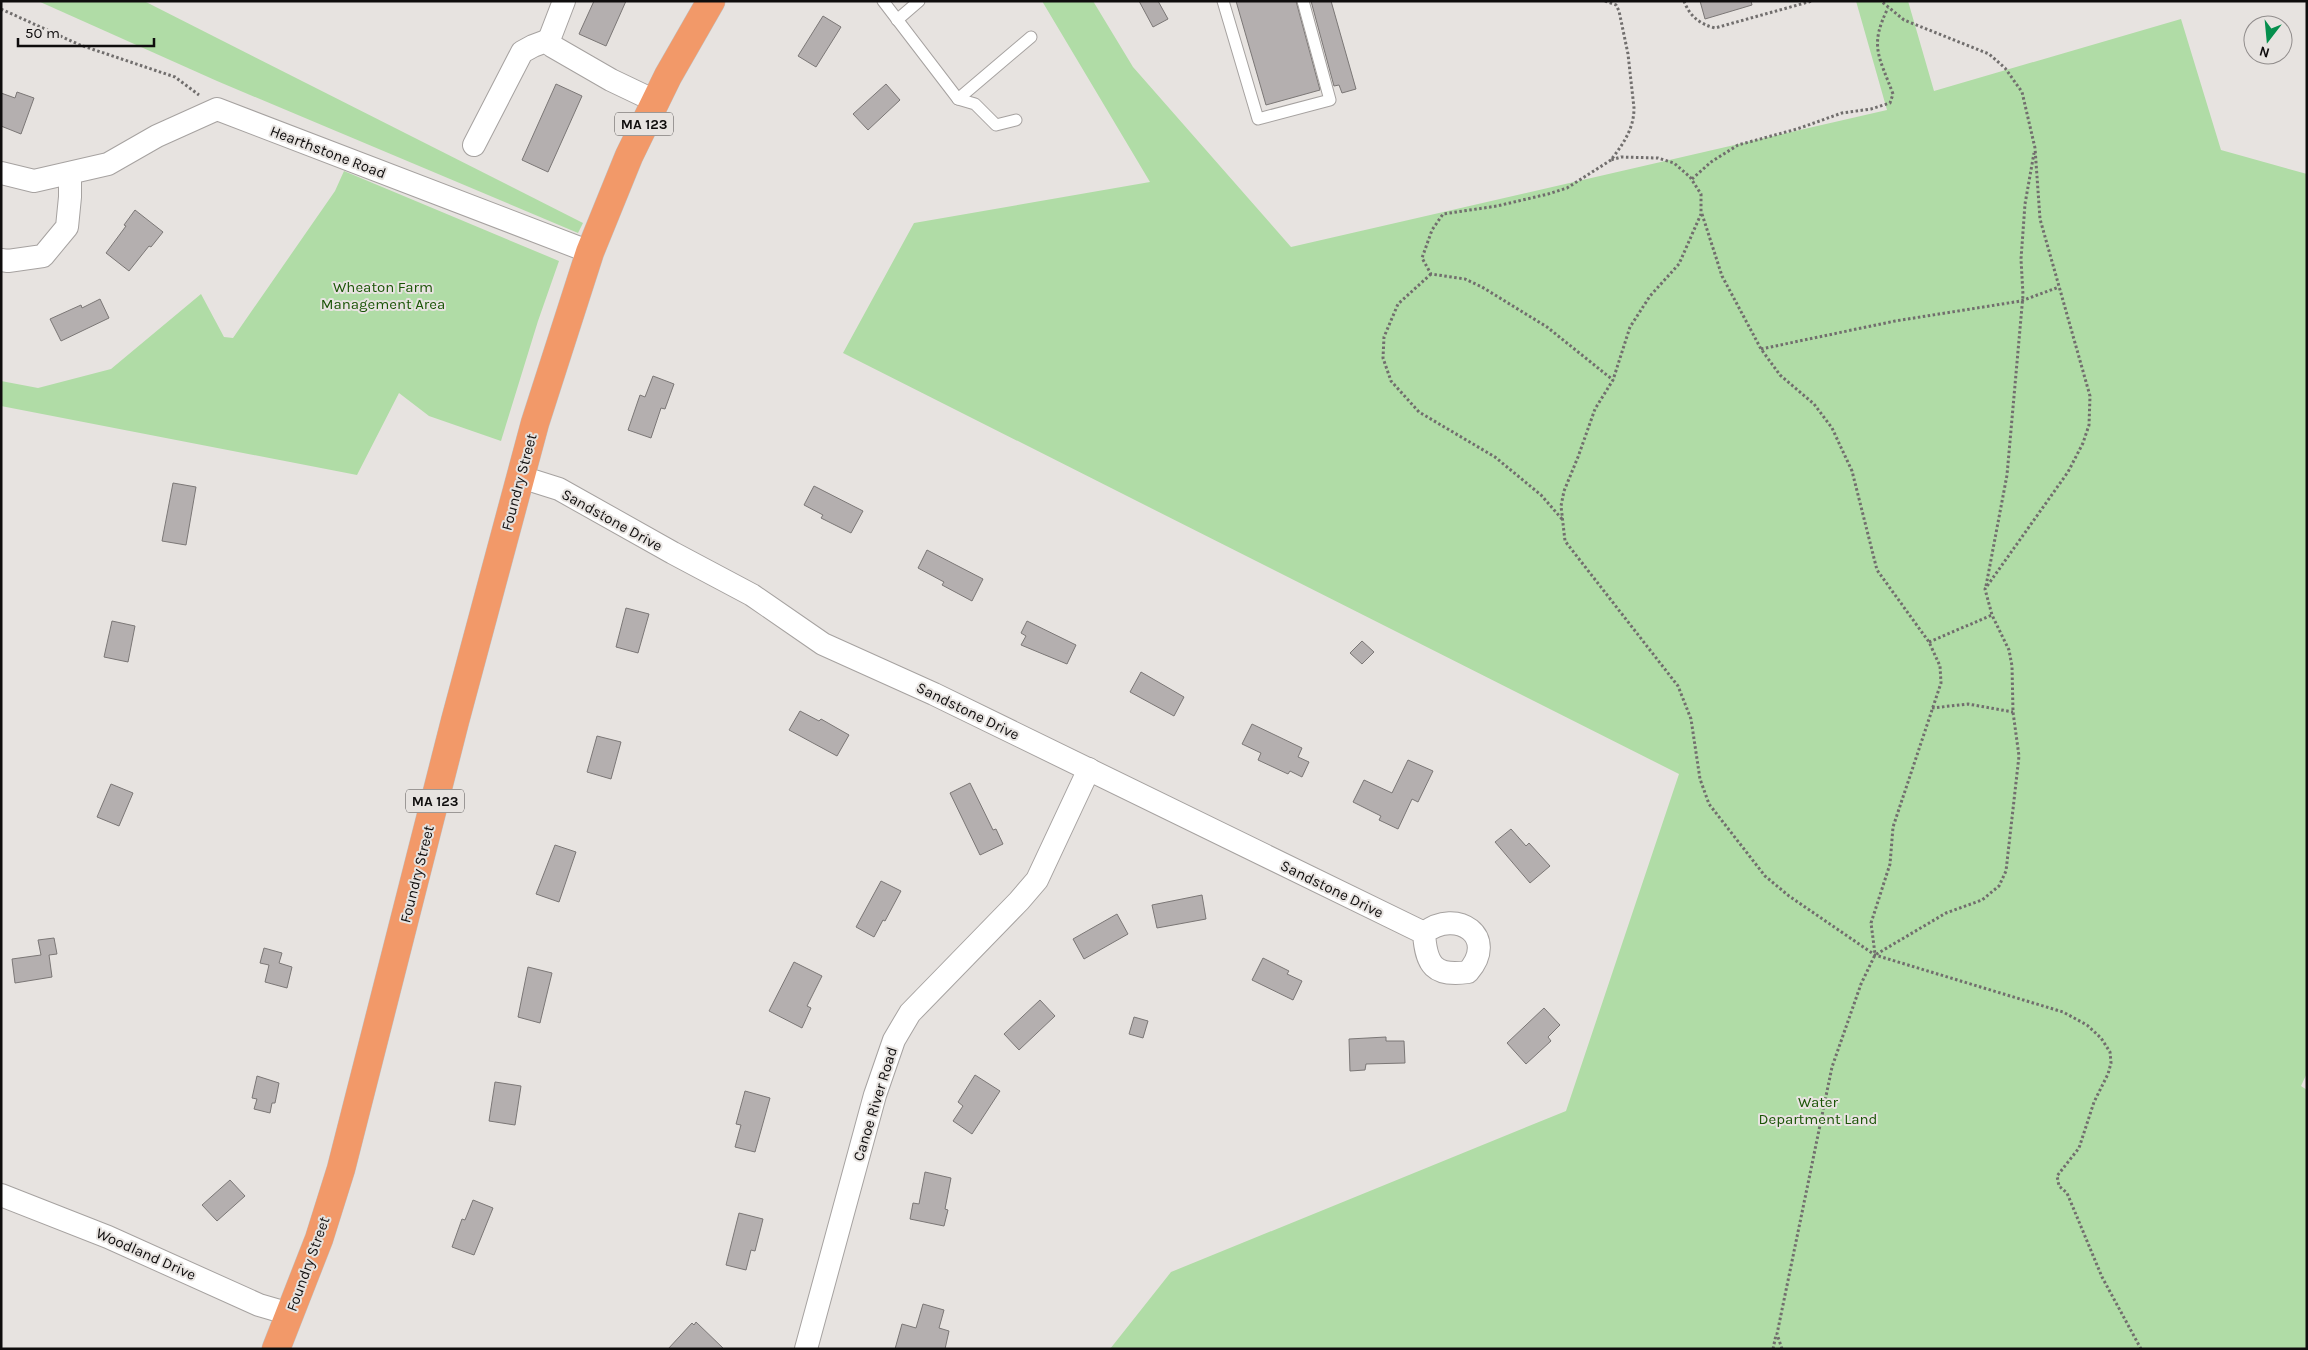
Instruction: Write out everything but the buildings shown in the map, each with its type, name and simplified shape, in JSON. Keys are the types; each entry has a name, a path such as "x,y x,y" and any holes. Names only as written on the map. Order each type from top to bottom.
{"highway":[{"name":"MA 123","path":"590,252 629,156 655,101 712,1"},
{"name":"Foundry Street","path":"276,1349 319,1239 341,1169 455,721 535,423 590,252"}],"street":[{"path":"564,1 549,40 552,46 603,76 655,101"},
{"path":"474,145 522,52 549,40"},
{"path":"1,173 34,181 108,164 157,136 217,109"},
{"name":"Hearthstone Road","path":"217,109 590,252"},
{"path":"1,260 8,261 43,256 67,227 70,174"},
{"name":"Sandstone Drive","path":"521,477 559,490 752,595 823,644 934,694 1424,933"},
{"name":"Canoe River Road","path":"806,1349 875,1095 894,1040 910,1013 1019,902 1037,880 1089,769"},
{"name":"Woodland Drive","path":"1,1195 108,1237 259,1305 290,1314"}],"lane":[{"path":"883,1 958,99 975,104 996,125 1016,120"},
{"path":"897,20 918,1"},
{"path":"1223,1 1258,119 1330,100 1303,1"},
{"path":"958,99 1032,37"}],"path":[{"path":"1605,1 1616,5 1619,11 1628,54 1634,108 1634,117 1628,135 1611,160"},
{"path":"1684,1 1693,17 1704,25 1716,28 1812,1"},
{"path":"1881,1 1904,20 1989,54 2006,68 2022,92 2035,148 2040,219 2090,396 2089,426 2083,443 2068,472 1985,589"},
{"path":"1692,179 1711,162 1738,146 1797,129 1842,113 1871,109 1890,103 1893,94 1878,57 1876,46 1876,37 1888,8"},
{"path":"1,9 80,45 175,78 217,109"},
{"path":"1875,955 1946,913 1982,900 1999,886 2006,871 2019,756 2013,712 2012,666 2009,650 1992,615 1985,589 2007,475 2021,301 2025,204 2035,148"},
{"path":"1431,274 1422,258 1432,230 1444,214 1497,206 1567,188 1611,160 1622,157 1658,158 1674,163 1692,179 1701,194 1701,214 1722,276 1761,349 1780,375 1814,404 1832,428 1852,471 1877,570 1929,642 1940,666 1941,684 1893,827 1890,864 1871,923 1875,955 1861,984 1832,1067 1773,1349"},
{"path":"1701,214 1679,264 1650,296 1630,327 1613,380 1595,409 1564,491 1562,519 1565,541 1678,686 1691,719 1700,779 1709,804 1724,826 1771,881 1789,896 1875,955 2063,1012 2087,1025 2106,1044 2110,1058 2108,1074 2094,1102 2079,1148 2057,1176 2059,1186 2067,1193 2102,1277 2141,1349"},
{"path":"1431,274 1466,279 1482,287 1547,327 1613,380"},
{"path":"1431,274 1398,304 1384,337 1383,358 1391,381 1419,412 1494,457 1541,495 1562,519"},
{"path":"1761,349 1895,321 2021,301 2059,287"},
{"path":"1929,642 1992,615"},
{"path":"1932,708 1968,704 2013,712"},
{"path":"1777,1334 1782,1349"}],"green space":[{"path":"38,1 144,1 583,223 578,233 217,81"},
{"name":"Water Department Land","path":"1042,1 1093,1 1133,67 1291,247 1887,110 1856,1 1908,1 1934,91 2181,19 2221,150 2307,174 2307,1073 2301,1086 2307,1090 2307,1349 1110,1349 1171,1272 1566,1111 1679,774 843,353 914,223 1150,182"},
{"name":"Wheaton Farm Management Area","path":"344,171 559,261 538,321 501,441 429,416 399,393 357,475 1,406 1,381 38,388 111,369 201,294 224,337 233,338 335,191"}]}
